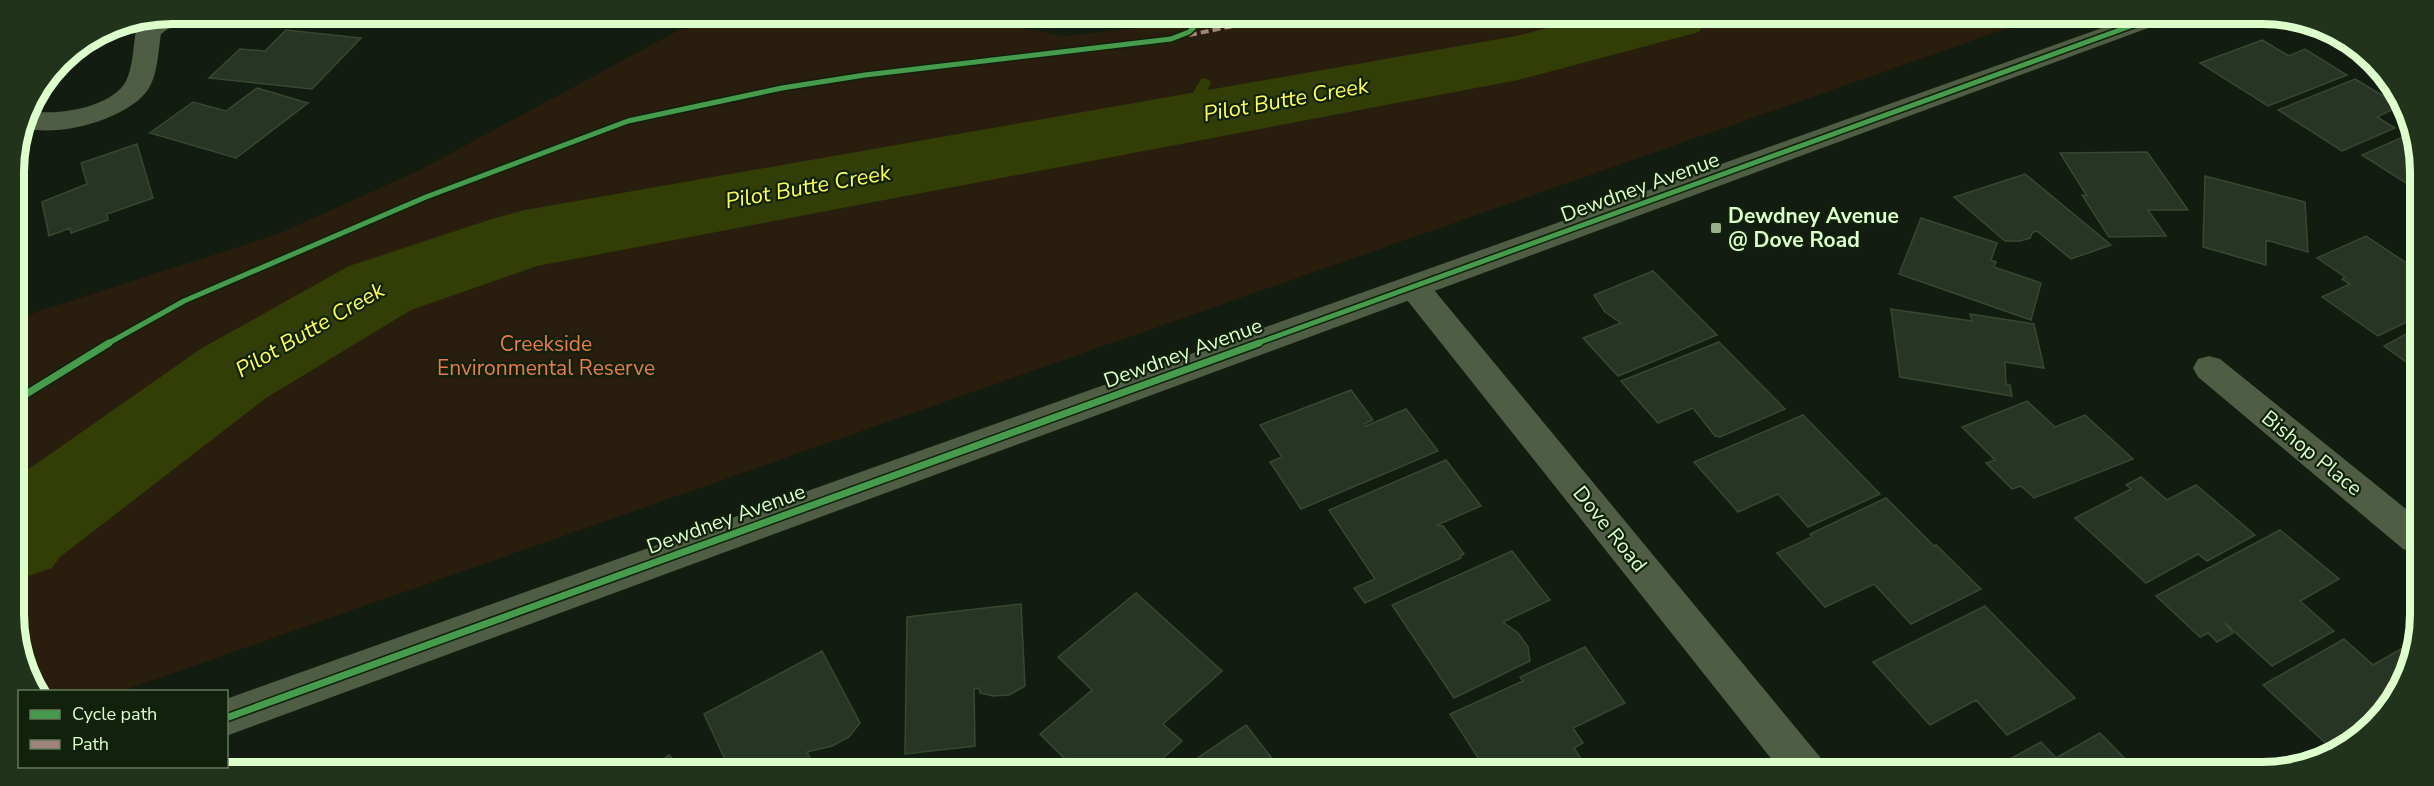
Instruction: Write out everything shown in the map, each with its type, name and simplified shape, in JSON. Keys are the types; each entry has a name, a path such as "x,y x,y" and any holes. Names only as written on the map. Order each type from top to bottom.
{"street":[{"name":"Dewdney Avenue","path":"228,717 2136,24"},
{"path":"33,121 58,122 91,115 119,103 137,85 149,31 158,25"},
{"name":"Dove Road","path":"1414,287 1791,762"},
{"name":"Bishop Place","path":"2209,368 2410,533"}],"green space":[{"name":"Creekside Environmental Reserve","path":"715,24 1002,24 1064,36 1155,26 1155,24 2020,24 125,690 45,690 32,662 24,624 24,316 278,234 418,171 679,30"}],"building":[{"path":"286,30 361,38 312,89 209,78 240,49 265,51"},
{"path":"2262,40 2289,56 2305,49 2347,75 2268,106 2200,63"},
{"path":"2355,79 2392,101 2396,108 2377,117 2395,128 2342,151 2278,110"},
{"path":"257,88 308,103 236,158 150,133 193,102 226,111"},
{"path":"2405,136 2410,162 2410,186 2362,155"},
{"path":"137,144 153,198 107,214 108,220 71,233 70,228 49,236 42,202 87,184 81,163"},
{"path":"2147,152 2188,210 2148,210 2166,236 2109,237 2082,195 2087,196 2060,153"},
{"path":"2025,174 2111,245 2071,259 2037,231 2033,232 2030,238 2005,241 1954,197"},
{"path":"2205,176 2305,202 2308,252 2266,240 2266,265 2203,247"},
{"path":"1921,218 1997,243 1991,260 1996,262 1994,267 2041,283 2031,320 1899,274"},
{"path":"2366,236 2410,265 2410,320 2378,336 2322,297 2350,284 2342,279 2345,277 2317,258"},
{"path":"1653,271 1717,335 1618,376 1583,338 1621,323 1605,312 1594,295"},
{"path":"1891,309 1972,321 1970,314 2034,324 2044,368 2005,362 2006,384 2010,385 2012,396 1900,377"},
{"path":"2410,332 2410,365 2384,346"},
{"path":"1719,342 1785,409 1720,437 1715,436 1693,408 1658,423 1621,381"},
{"path":"1351,390 1373,420 1364,424 1366,426 1406,409 1438,451 1301,509 1270,462 1282,457 1260,425"},
{"path":"2027,401 2055,427 2085,415 2133,459 2034,498 2021,486 2012,489 1986,463 1995,460 1962,427"},
{"path":"1803,415 1880,494 1808,527 1778,494 1738,512 1694,462"},
{"path":"1446,460 1481,506 1437,525 1443,526 1464,554 1460,556 1461,558 1365,603 1354,588 1375,579 1329,510"},
{"path":"2141,477 2167,500 2196,485 2255,535 2207,561 2198,554 2146,583 2075,518 2131,489 2126,485"},
{"path":"1886,498 1981,589 1911,624 1874,584 1825,607 1777,553 1812,537 1810,534"},
{"path":"2280,530 2339,579 2300,601 2334,631 2272,666 2225,623 2233,633 2217,642 2208,633 2200,637 2156,596"},
{"path":"1512,551 1550,600 1503,622 1518,633 1528,647 1530,661 1454,698 1392,605"},
{"path":"1136,593 1222,671 1163,724 1182,741 1159,762 1068,762 1040,734 1092,690 1058,657"},
{"path":"1021,604 1025,686 1009,695 993,696 980,693 979,688 974,689 975,746 905,754 907,617"},
{"path":"1985,606 2075,698 2007,735 1976,700 1930,725 1873,662"},
{"path":"2344,639 2373,665 2407,646 2395,680 2373,712 2352,731 2329,746 2263,685"},
{"path":"1585,647 1625,703 1573,728 1583,743 1574,748 1583,762 1481,762 1450,714 1523,681 1520,677"},
{"path":"822,651 860,723 849,737 832,746 807,752 812,762 726,762 704,714"},
{"path":"1246,725 1275,762 1192,762"},
{"path":"2100,733 2128,762 2004,762 2041,742 2056,758"},
{"path":"669,755 675,762 660,762"}],"waterway":[{"name":"Pilot Butte Creek","path":"24,527 234,373 380,288 525,239 1518,58 1647,24"},
{"path":"1165,122 1190,107 1199,96 1205,82"}],"marked path":[{"path":"1189,35 1243,24"}],"cycle path":[{"path":"24,395 98,349 184,301 426,197 628,121 782,88 865,75 1171,39 1189,32 1198,24"},
{"path":"228,717 2136,24"}],"place":[{"name":"Dewdney Avenue @ Dove Road","path":"1716,228"}]}
